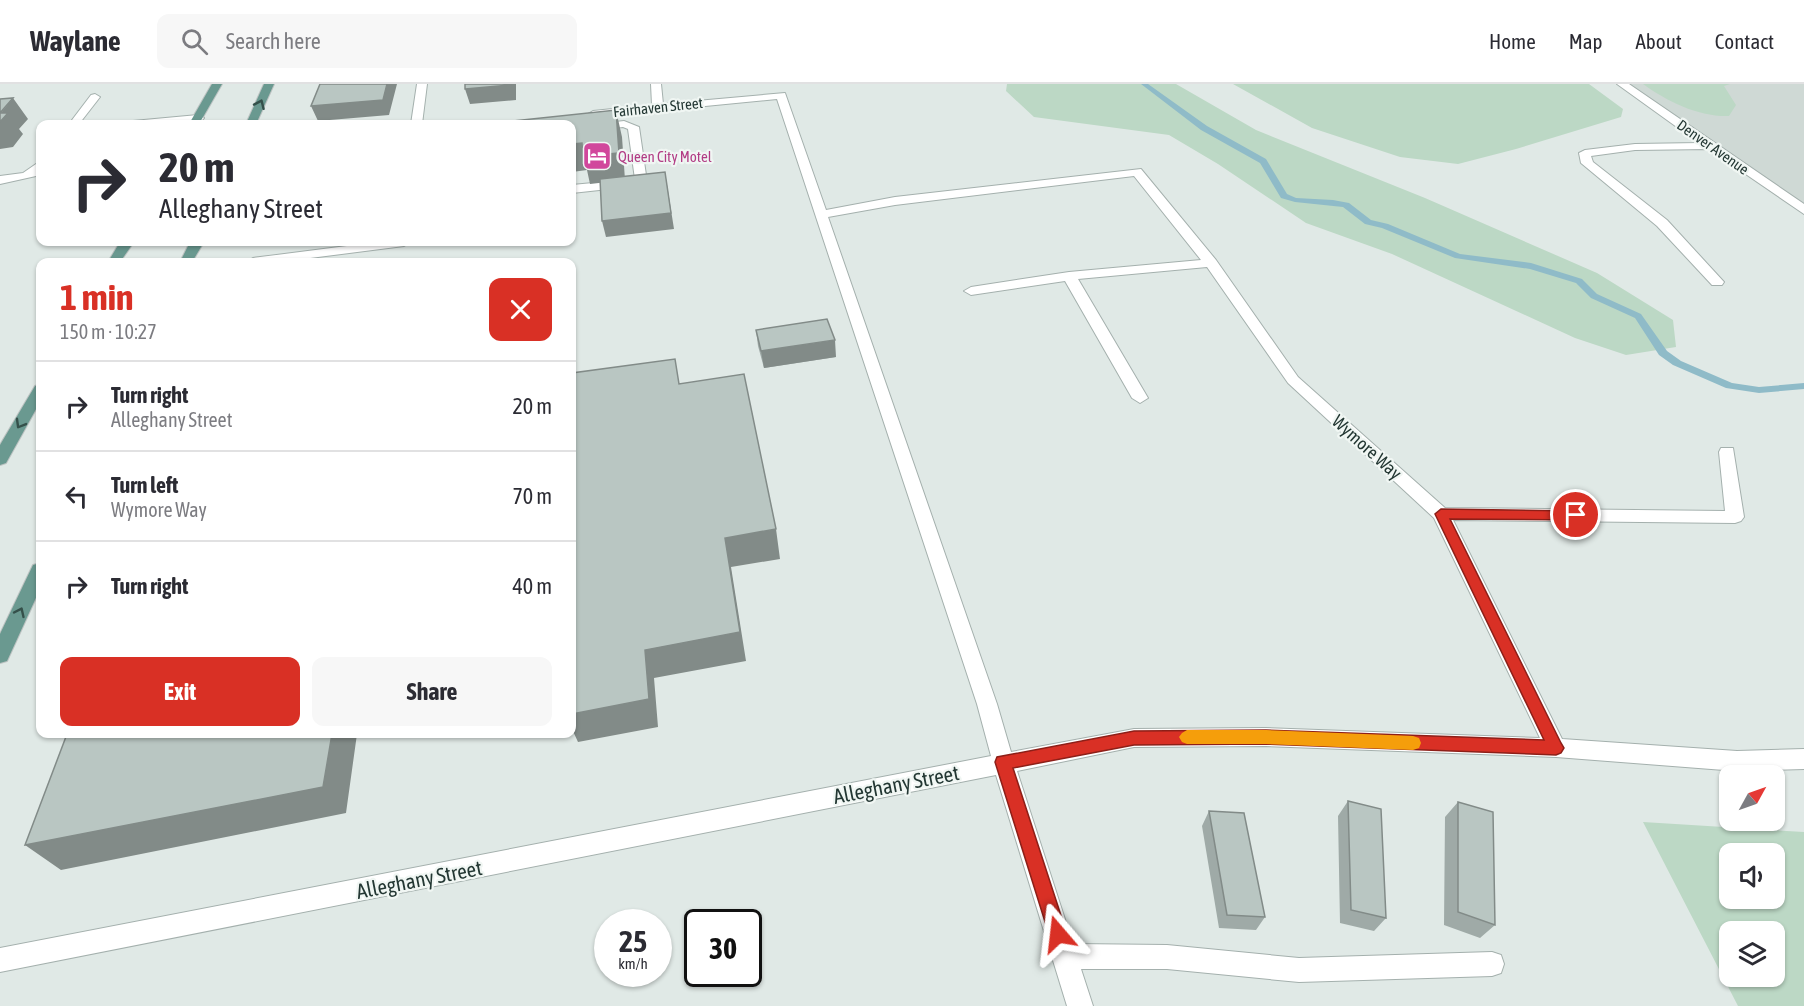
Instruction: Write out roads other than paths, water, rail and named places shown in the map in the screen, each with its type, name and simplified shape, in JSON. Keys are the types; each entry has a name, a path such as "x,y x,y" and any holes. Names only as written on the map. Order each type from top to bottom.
{"main road":[{"path":"197,120 217,84"},
{"path":"253,120 269,84"},
{"path":"0,459 36,396"},
{"path":"0,655 36,578"}],"street":[{"path":"417,120 422,84"},
{"path":"656,84 658,107"},
{"name":"Denver Avenue","path":"1622,84 1804,210"},
{"name":"Fairhaven Street","path":"578,116 782,95 822,214"},
{"path":"77,120 95,97"},
{"path":"576,130 624,124 633,127 641,182 576,189"},
{"path":"1712,146 1635,147 1585,153 1587,163 1662,223 1717,282"},
{"path":"0,180 23,177 36,172"},
{"name":"Wymore Way","path":"822,214 895,201 1137,172 1210,263 1293,380 1441,514 1556,748"},
{"path":"822,214 987,704 1080,1006"},
{"path":"280,258 360,246"},
{"path":"971,291 1069,276 1210,263"},
{"path":"1069,276 1140,398"},
{"path":"1441,514 1735,517 1727,452"},
{"name":"Alleghany Street","path":"0,960 373,889 1003,762 1134,738 1266,737 1556,748 1737,761 1804,759"},
{"path":"1065,957 1167,957 1299,970 1492,964"}],"waterway":[{"path":"1144,84 1204,128 1263,161 1284,196 1295,200 1346,205 1368,222 1385,226 1458,256 1531,266 1579,281 1594,296 1638,316 1663,353 1677,363 1730,386 1759,390 1804,386"}],"place":[{"name":"Queen City Motel","path":"597,156"}]}
